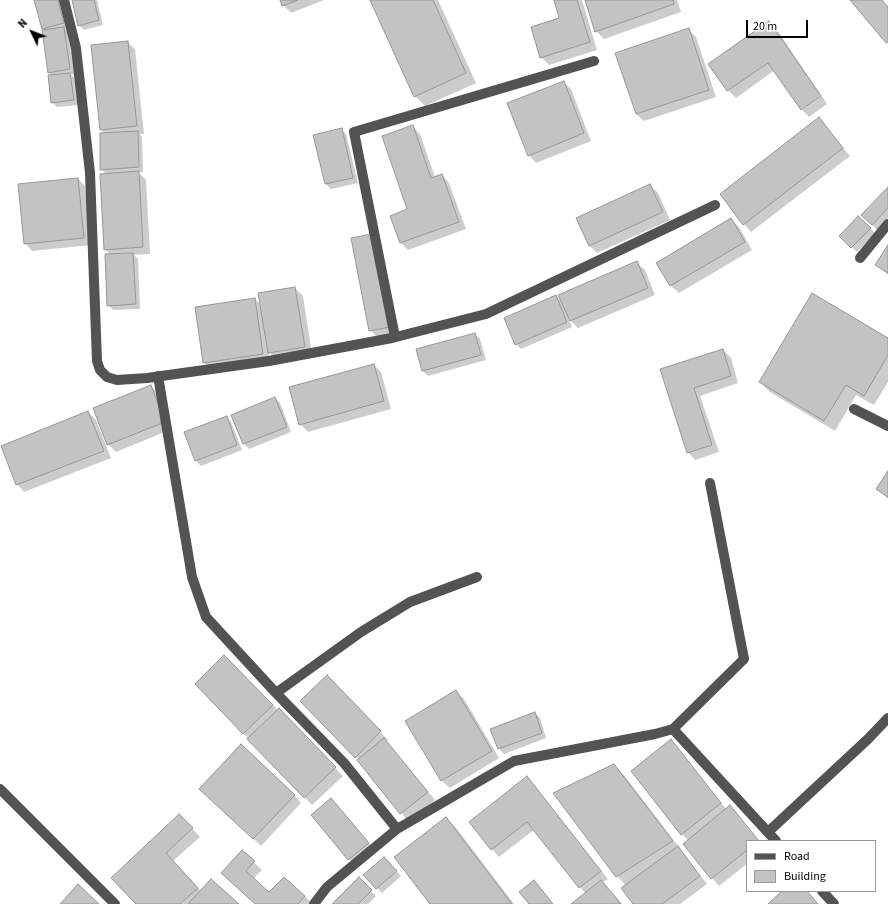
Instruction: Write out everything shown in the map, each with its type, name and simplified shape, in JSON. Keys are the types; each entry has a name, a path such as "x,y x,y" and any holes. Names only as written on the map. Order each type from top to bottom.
{"street":[{"path":"64,0 76,48 90,173 97,360 100,370 107,377 117,380 158,376 268,361 395,337 486,314 715,205"},
{"path":"395,337 354,132 594,61"},
{"path":"860,258 888,224"},
{"path":"158,376 192,577 206,618 344,763 397,829"},
{"path":"854,409 888,426"},
{"path":"314,904 328,887 397,829 514,761 655,734 673,729 744,659 710,483"},
{"path":"276,693 361,632 410,602 477,577"},
{"path":"768,832 868,739 888,718"},
{"path":"673,729 775,840"},
{"path":"0,788 115,904"},
{"path":"823,892 834,904"}],"building":[{"path":"34,0 58,0 64,23 42,29"},
{"path":"72,0 94,0 99,20 78,26"},
{"path":"280,0 298,0 282,6"},
{"path":"370,0 433,0 466,73 414,97"},
{"path":"554,0 577,0 590,42 540,58 531,27 559,18"},
{"path":"585,0 673,0 674,4 595,32"},
{"path":"850,0 882,0 888,7 888,42 886,43"},
{"path":"769,21 821,96 801,110 768,63 727,91 708,64"},
{"path":"64,27 70,69 48,73 42,30"},
{"path":"689,28 709,90 636,114 615,53"},
{"path":"128,41 137,126 100,130 91,45"},
{"path":"70,73 74,100 51,103 48,75"},
{"path":"564,81 584,133 528,156 507,103"},
{"path":"819,117 843,148 743,225 720,194"},
{"path":"413,125 431,178 442,174 459,222 400,243 390,216 407,209 382,136"},
{"path":"342,128 353,178 325,184 313,135"},
{"path":"138,131 139,167 100,170 100,133"},
{"path":"139,171 143,247 104,250 100,174"},
{"path":"78,178 84,238 24,244 18,184"},
{"path":"650,184 663,212 589,246 576,218"},
{"path":"888,187 888,208 872,225 861,215"},
{"path":"858,216 871,228 851,248 839,236"},
{"path":"731,218 745,242 670,286 656,263"},
{"path":"371,234 390,327 369,331 351,238"},
{"path":"888,245 888,273 875,265"},
{"path":"133,253 136,304 107,306 105,254"},
{"path":"637,261 648,288 570,321 558,295"},
{"path":"295,287 305,347 268,353 258,293"},
{"path":"812,293 888,338 888,355 864,396 846,385 824,421 759,382"},
{"path":"556,295 567,322 515,345 504,318"},
{"path":"255,298 263,354 203,363 195,307"},
{"path":"475,333 481,355 422,371 416,349"},
{"path":"723,349 731,376 694,388 712,445 687,453 660,369"},
{"path":"374,364 384,401 299,425 289,387"},
{"path":"151,385 165,422 107,445 93,408"},
{"path":"275,397 287,427 243,444 231,415"},
{"path":"88,411 104,451 16,485 1,446"},
{"path":"227,416 237,445 195,461 184,432"},
{"path":"888,471 888,497 876,489"},
{"path":"224,655 273,705 243,734 195,684"},
{"path":"327,675 381,731 355,758 300,701"},
{"path":"456,690 492,751 441,781 405,721"},
{"path":"279,708 336,767 304,798 247,739"},
{"path":"535,712 542,733 498,749 490,729"},
{"path":"384,738 428,792 400,814 357,760"},
{"path":"671,739 721,803 681,835 631,771"},
{"path":"241,744 295,795 253,839 199,789"},
{"path":"614,764 673,841 616,877 553,793"},
{"path":"527,776 601,871 579,888 527,822 491,850 469,822"},
{"path":"331,798 369,843 348,860 311,815"},
{"path":"730,805 758,840 746,840 746,851 711,879 683,844"},
{"path":"179,814 193,828 166,853 198,888 180,904 136,904 111,878"},
{"path":"446,817 512,904 430,904 394,857"},
{"path":"678,846 700,876 662,904 633,904 621,888"},
{"path":"242,850 255,861 246,871 269,892 284,877 305,896 298,904 255,904 221,873"},
{"path":"384,857 397,871 376,889 363,875"},
{"path":"359,877 372,890 358,904 332,904"},
{"path":"211,879 239,904 188,904"},
{"path":"534,880 553,904 529,904 519,892"},
{"path":"601,880 621,904 571,904"},
{"path":"78,884 99,904 60,904"},
{"path":"781,892 808,892 818,904 768,904"}]}
